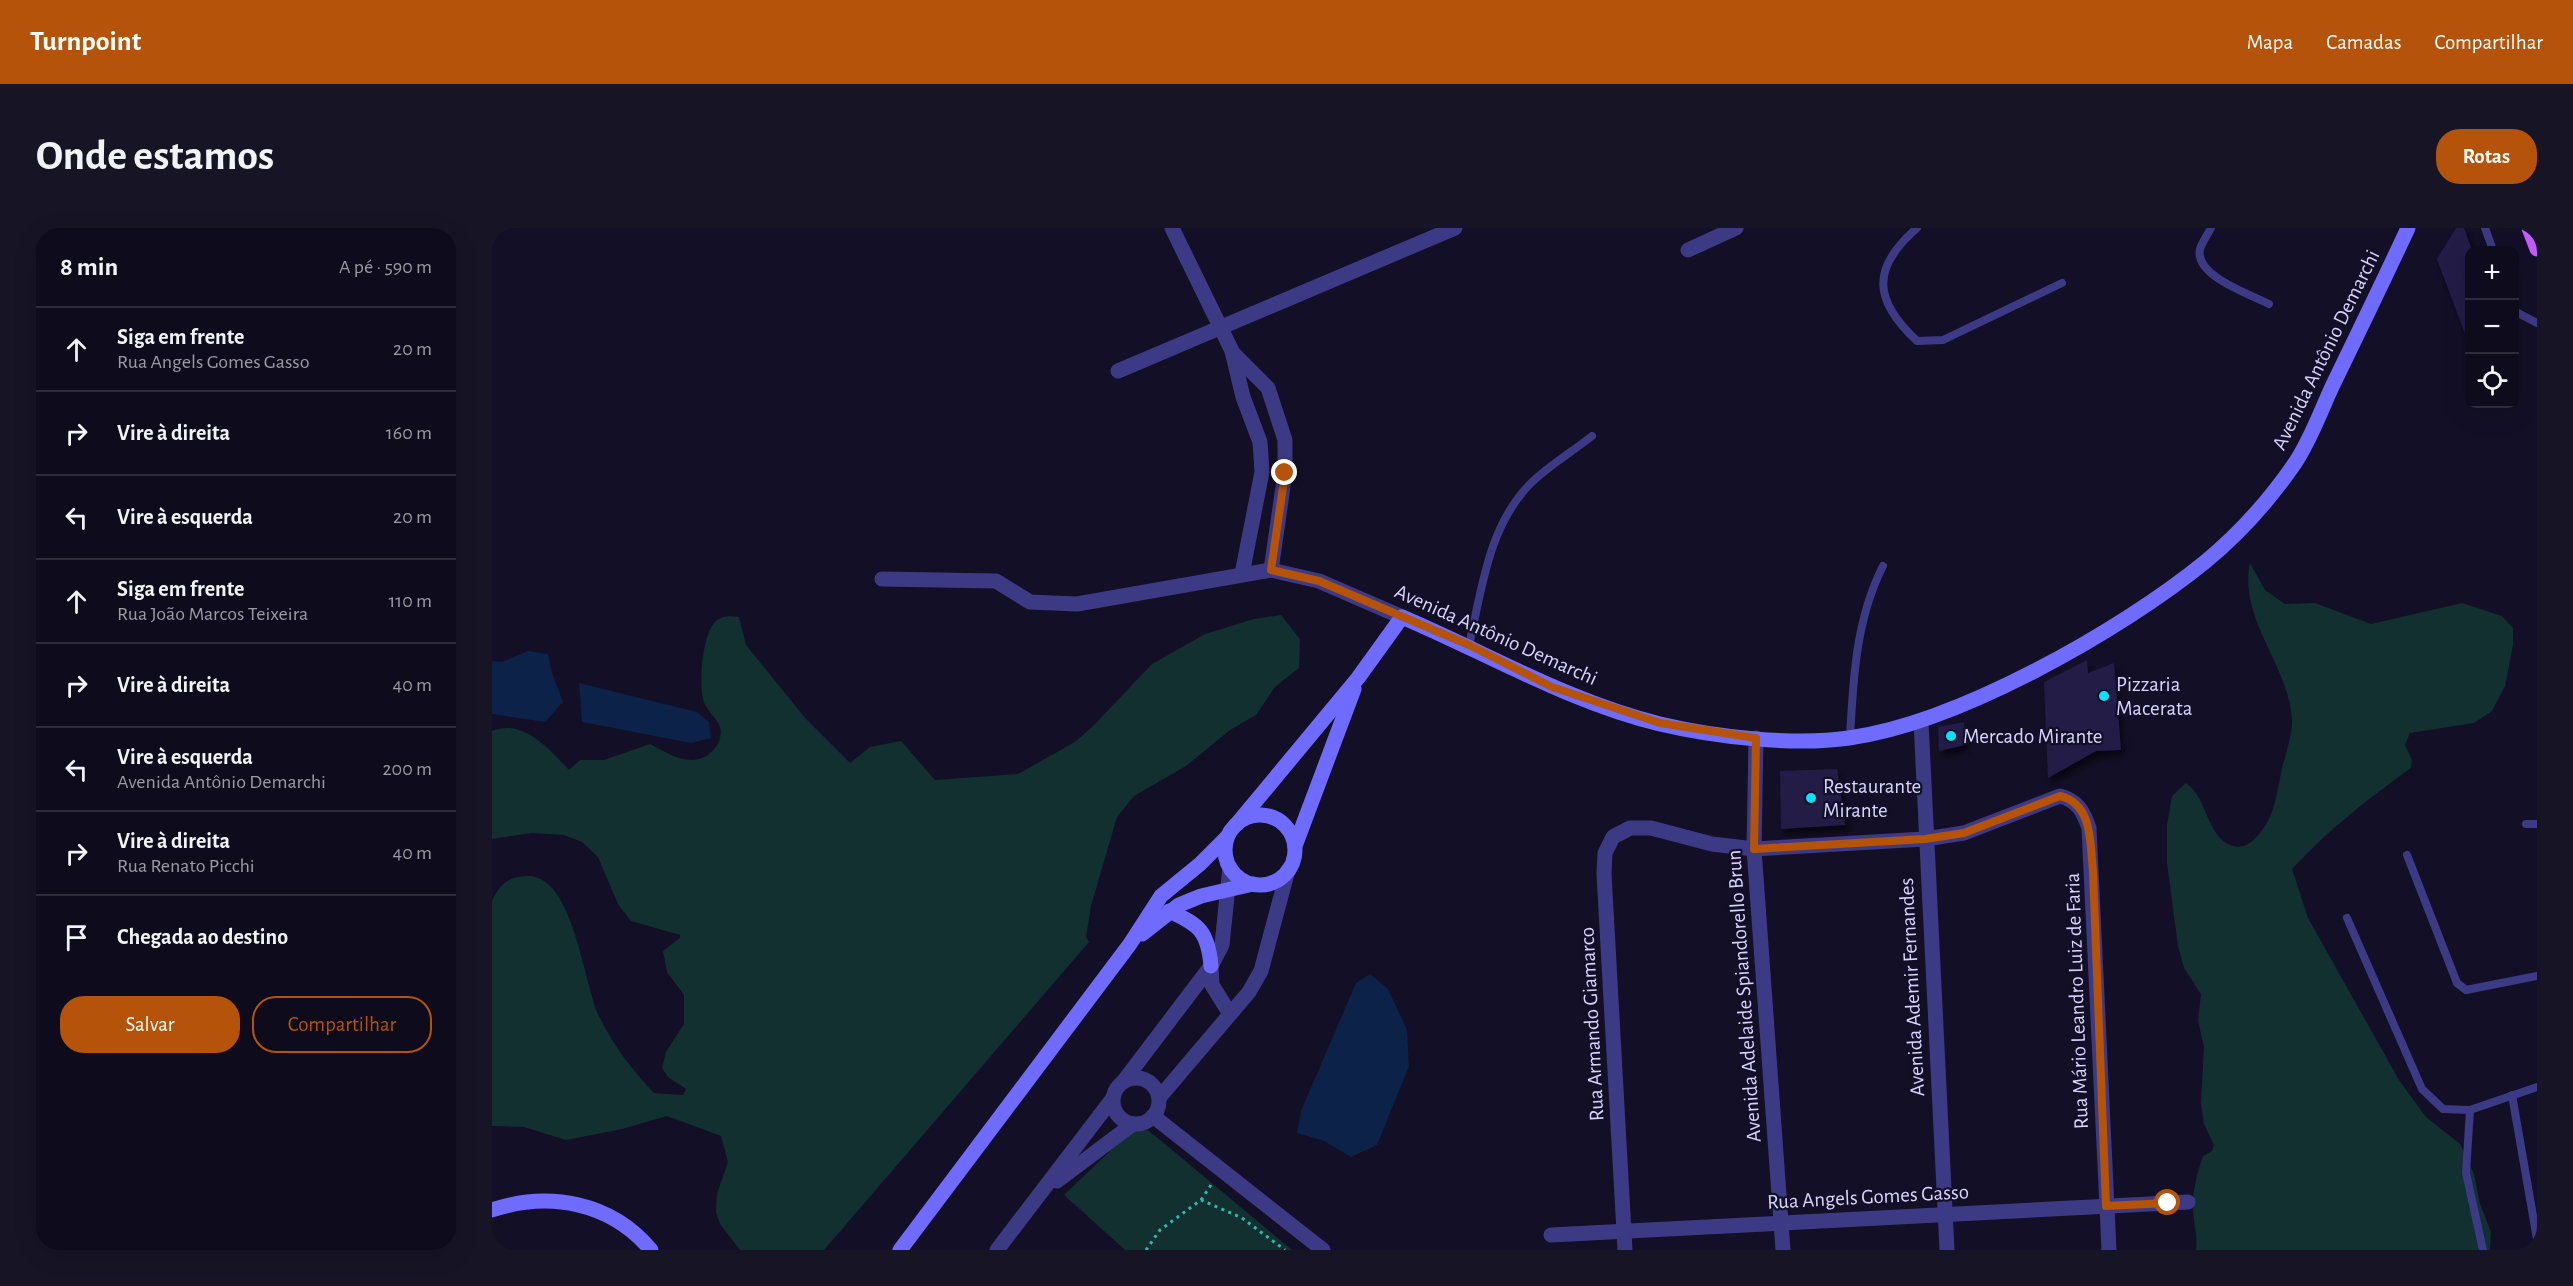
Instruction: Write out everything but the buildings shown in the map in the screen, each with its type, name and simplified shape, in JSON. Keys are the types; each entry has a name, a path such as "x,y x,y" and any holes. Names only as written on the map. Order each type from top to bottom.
{"main road":[{"path":"2529,228 2537,249"}],"street":[{"path":"1172,228 1232,351 1243,397 1260,441 1262,472 1242,574"},
{"path":"1118,371 1455,228"},
{"path":"1688,250 1736,228"},
{"name":"Avenida Antônio Demarchi","path":"882,579 996,581 1030,602 1077,604 1271,570 1319,581 1469,645 1552,687 1660,723 1756,738 1816,741 1850,738 1921,722 2068,653 2131,614 2206,561 2257,511 2297,461 2408,228"},
{"path":"1232,351 1268,388 1285,440 1285,473 1271,570"},
{"path":"1253,884 1239,878 1230,867 1225,852 1232,831 1358,678 1402,617"},
{"path":"1113,1098 1117,1115 1133,1124 1140,1124 1154,1116 1159,1098 1249,992 1261,971 1288,870 1294,859 1295,846 1358,678"},
{"name":"Avenida Ademir Fernandes","path":"1921,722 1947,1250"},
{"name":"Avenida Adelaide Spiandorello Brun","path":"1756,738 1754,849 1783,1250"},
{"name":"Rua Mário Leandro Luiz de Faria","path":"1651,828 1712,844 1754,849 1925,839 1964,833 2060,796 2072,799 2082,810 2089,828 2109,1250"},
{"path":"900,1250 1130,944 1161,896 1246,817 1259,815 1272,817 1283,824 1291,834 1295,846"},
{"name":"Rua Armando Giamarco","path":"1625,1250 1605,853 1613,837 1630,828 1651,828"},
{"path":"997,1250 1210,966 1222,945 1230,867"},
{"path":"1130,944 1169,911 1201,896 1253,884 1266,884 1279,879 1288,870"},
{"path":"1169,911 1191,921 1201,930 1209,946 1212,985 1230,1014"},
{"path":"1123,1082 1141,1079 1155,1090 1159,1098"},
{"path":"1154,1116 1323,1250"},
{"path":"1042,1192 1133,1124"},
{"path":"492,1210 537,1199 568,1201 601,1211 639,1236 651,1250"},
{"name":"Rua Angels Gomes Gasso","path":"1551,1235 2188,1202"}],"lane":[{"path":"1917,228 1886,263 1883,292 1895,320 1917,340 1943,340 2062,283"},
{"path":"2211,228 2200,250 2201,263 2209,274 2269,304"},
{"path":"2485,228 2492,246"},
{"path":"2519,314 2537,323"},
{"path":"1469,645 1493,543 1502,522 1530,484 1592,436"},
{"path":"1850,738 1852,690 1863,621 1873,586 1883,566"},
{"path":"2526,824 2537,824"},
{"path":"2407,855 2457,983 2466,990 2537,976"},
{"path":"2347,918 2422,1089 2443,1109 2470,1110 2537,1087"},
{"path":"2512,1095 2537,1239"},
{"path":"2470,1110 2466,1173 2483,1250"}],"path":[{"path":"1146,1250 1160,1230 1201,1200 1222,1170"},
{"path":"1201,1200 1242,1218 1285,1250"}],"green space":[{"path":"2250,563 2265,590 2285,604 2315,603 2371,624 2462,603 2502,616 2513,628 2513,645 2505,686 2492,711 2474,723 2410,733 2405,745 2412,760 2411,768 2349,815 2292,869 2308,918 2399,1080 2426,1117 2460,1144 2474,1174 2480,1204 2491,1232 2490,1250 2196,1250 2194,1190 2203,1156 2212,1151 2214,1145 2204,1124 2201,1103 2204,1047 2198,1021 2201,994 2184,968 2178,946 2167,863 2167,825 2172,796 2186,783 2198,797 2216,833 2230,845 2240,847 2253,840 2267,823 2273,809 2290,739 2292,719 2289,699 2251,603 2248,583"},
{"path":"1281,615 1300,639 1299,668 1275,687 1256,715 1230,730 1186,766 1134,796 1117,817 1091,906 1086,937 1089,942 824,1250 740,1250 720,1224 716,1212 717,1194 728,1162 721,1136 667,1116 622,1129 566,1140 524,1127 492,1126 492,901 505,883 519,877 526,876 542,880 555,892 575,934 600,1018 631,1067 654,1093 683,1095 686,1089 668,1077 662,1068 666,1052 684,1024 684,995 667,972 663,951 680,938 680,935 631,921 618,904 598,857 582,842 564,835 532,833 492,839 492,731 503,728 525,732 544,745 569,770 580,760 604,760 650,744 675,757 700,759 715,748 721,732 703,699 701,681 705,646 712,626 717,620 733,616 739,617 746,645 806,719 850,763 870,747 901,741 935,780 1018,774 1075,742 1152,664 1205,634 1254,619"},
{"path":"1145,1128 1292,1250 1125,1250 1064,1195 1128,1134"}],"water":[{"path":"528,651 548,654 552,673 563,702 545,722 492,714 492,661 502,662"},
{"path":"579,683 697,712 709,722 711,738 691,743 582,722"},
{"path":"1370,974 1388,989 1407,1030 1409,1066 1377,1145 1351,1157 1324,1141 1297,1133 1301,1111 1356,983"}],"place":[{"name":"Pizzaria Macerata","path":"2104,696"},
{"name":"Mercado Mirante","path":"1951,736"},
{"name":"Restaurante Mirante","path":"1811,798"}],"route":[{"path":"1285,473 1271,570 1319,581 1469,645 1552,687 1660,723 1756,738 1754,849 1925,839 1964,833 2060,796 2072,799 2082,810 2089,828 2093,872 2106,1206 2168,1203"}]}
